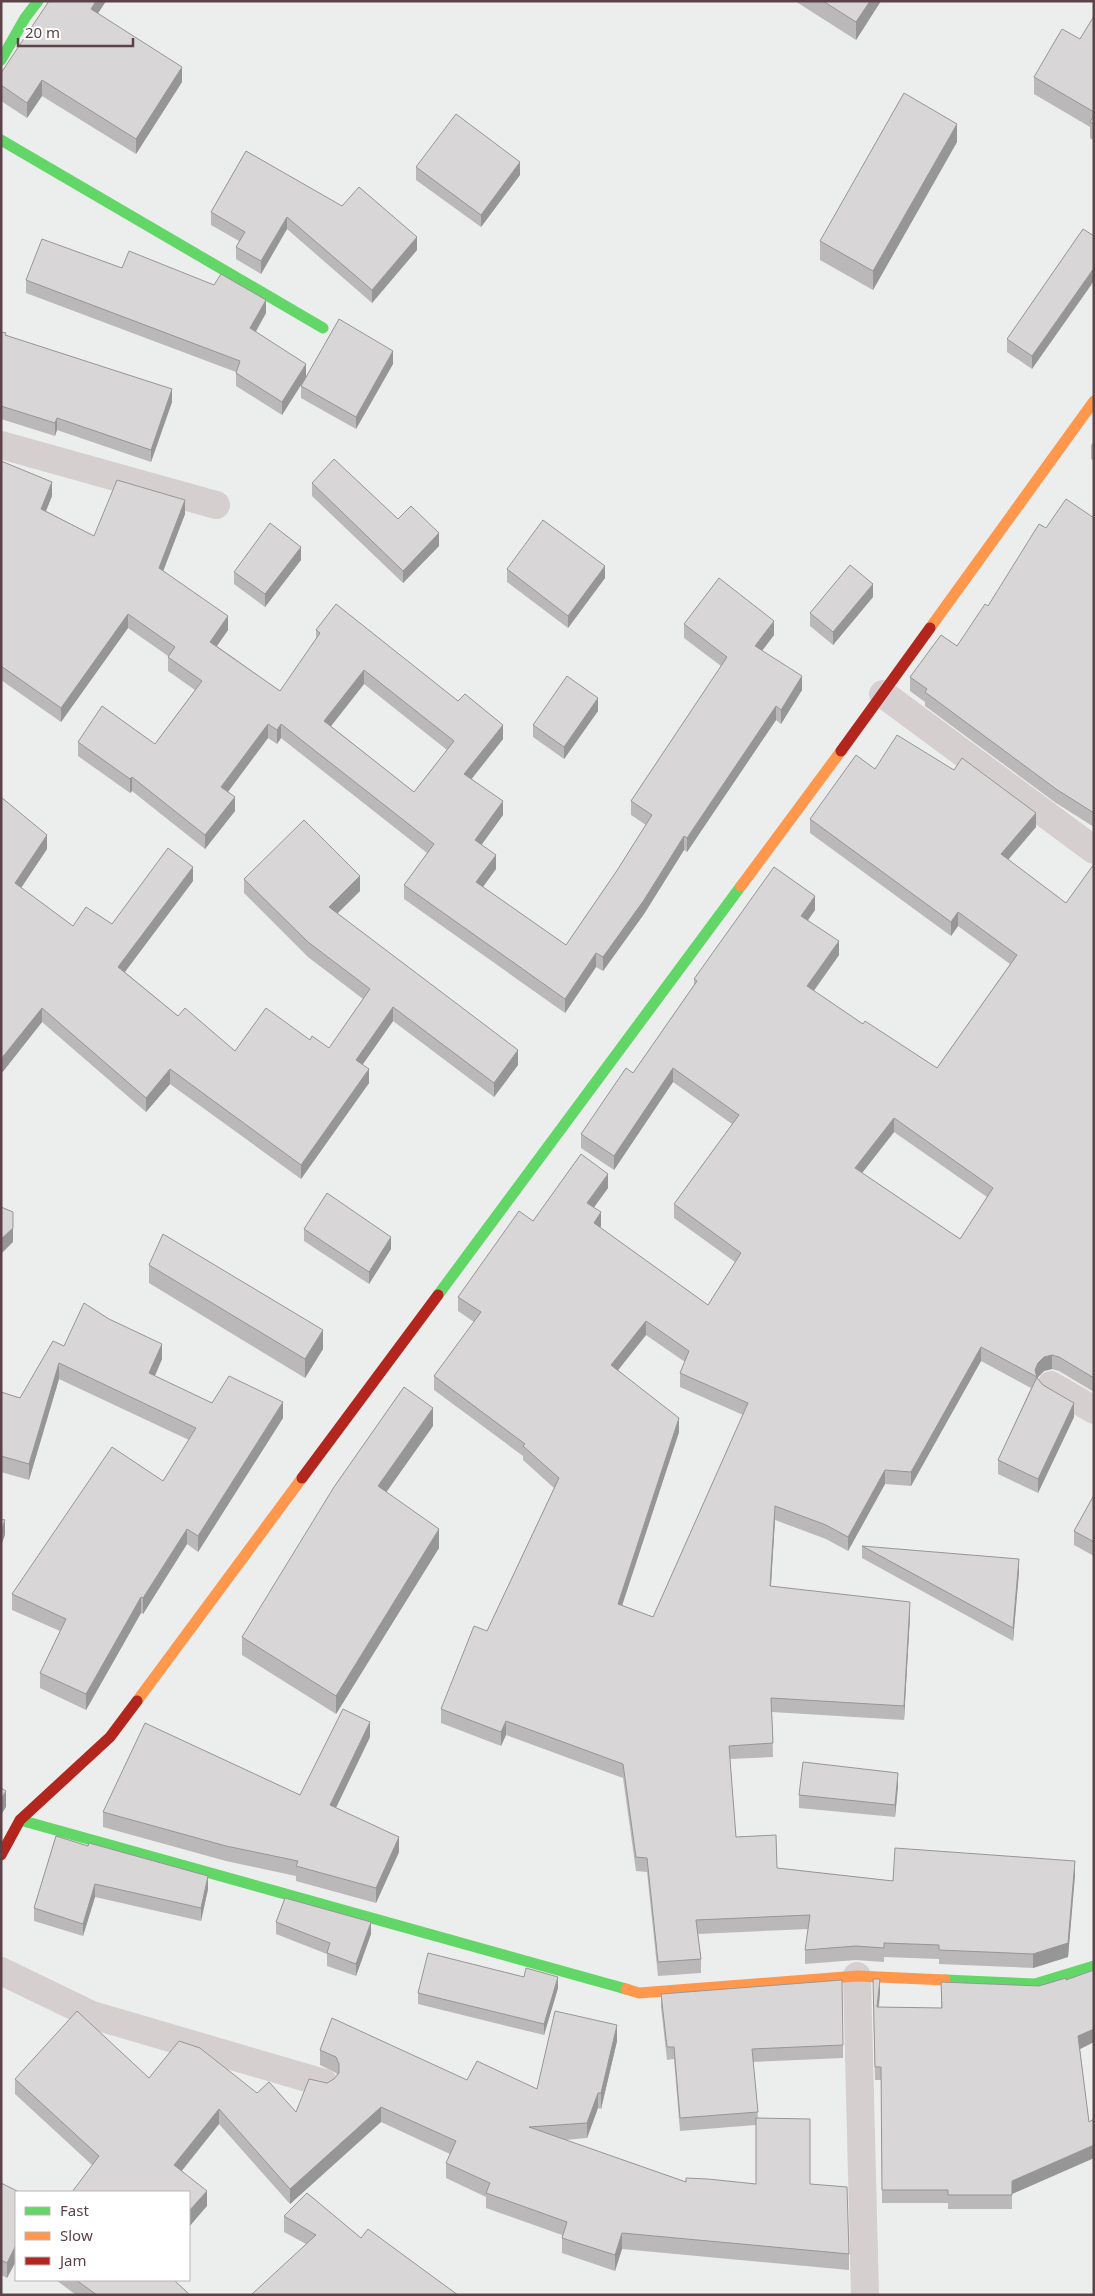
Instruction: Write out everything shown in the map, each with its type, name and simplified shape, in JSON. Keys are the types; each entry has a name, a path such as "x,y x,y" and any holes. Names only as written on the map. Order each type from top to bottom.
{"main road":[{"path":"1,60 38,1"},
{"path":"1,140 323,328"},
{"path":"1,1855 20,1820 110,1737 883,694 1094,400"},
{"path":"20,1820 639,1993 857,1976 1035,1984 1094,1966"}],"street":[{"path":"1,445 216,505"},
{"path":"883,694 1094,850"},
{"path":"1050,1385 1094,1410"},
{"path":"1,1971 92,2015 324,2083"},
{"path":"857,1976 865,2295"}],"building":[{"path":"49,1 96,1 91,9 182,67 136,139 42,80 27,103 1,85 1,73"},
{"path":"823,1 870,1 856,22"},
{"path":"1094,16 1094,112 1034,77 1062,29 1080,39"},
{"path":"904,93 957,124 873,271 820,241"},
{"path":"456,114 520,162 481,215 416,167"},
{"path":"1094,115 1094,124 1090,122"},
{"path":"246,151 342,206 359,187 417,237 372,290 287,217 261,261 236,247 245,232 211,212"},
{"path":"1083,229 1094,236 1094,268 1032,356 1007,339"},
{"path":"42,239 122,268 129,251 214,285 221,274 266,300 250,328 306,364 282,402 236,373 240,361 26,280"},
{"path":"339,319 393,351 356,417 301,386"},
{"path":"1,332 6,333 5,335 172,389 151,450 57,418 55,423 1,406"},
{"path":"334,459 398,519 411,506 439,533 403,571 312,483"},
{"path":"1,461 52,482 41,509 94,536 117,480 185,500 159,568 228,616 210,642 280,691 320,633 316,630 336,604 458,701 465,694 503,725 464,774 503,801 475,840 496,855 476,882 566,945 652,815 631,801 727,657 684,624 719,578 774,621 755,646 802,676 781,710 776,706 687,838 684,836 644,900 603,957 596,953 565,999 404,885 434,844 281,724 277,730 268,724 221,787 235,797 205,835 132,777 130,779 78,742 102,706 155,744 202,681 168,657 175,647 128,614 61,708 1,666","holes":["364,670 454,741 414,792 324,721"]},
{"path":"1066,499 1094,518 1094,813 1056,789 925,692 927,689 910,677 941,635 957,646 985,604 988,606 1039,524 1046,528"},
{"path":"543,520 605,566 568,616 507,569"},
{"path":"270,523 301,547 265,594 234,572"},
{"path":"850,565 873,584 833,632 810,613"},
{"path":"567,676 598,698 564,747 533,725"},
{"path":"897,735 954,770 962,758 1036,813 1001,854 1066,903 1094,864 1094,1378 1059,1357 1052,1355 1044,1357 1038,1363 1035,1370 1037,1377 981,1347 911,1472 885,1470 848,1537 826,1525 775,1506 770,1586 910,1602 904,1706 771,1698 773,1743 729,1746 736,1837 776,1835 777,1868 893,1881 895,1848 1075,1861 1068,1943 1033,1954 939,1950 939,1945 884,1943 884,1948 856,1946 805,1950 810,1915 696,1920 701,1959 658,1962 647,1858 636,1857 623,1764 506,1721 501,1732 441,1709 474,1626 487,1631 559,1478 523,1446 525,1444 434,1376 481,1312 458,1297 519,1211 533,1221 581,1154 608,1174 587,1203 601,1212 594,1223 708,1305 741,1253 674,1204 739,1115 673,1068 614,1156 581,1134 626,1068 633,1073 697,981 694,979 774,867 815,896 801,916 839,941 807,986 863,1024 865,1021 937,1068 1017,955 958,912 951,922 810,819 856,755 875,769","holes":["894,1118 993,1188 960,1239 855,1168","646,1321 689,1351 680,1373 748,1403 653,1617 618,1604 679,1418 611,1365"]},
{"path":"1,797 47,835 15,883 73,926 86,907 112,924 168,848 193,867 118,967 178,1016 185,1008 235,1051 266,1008 310,1040 312,1036 329,1048 370,989 308,942 244,879 304,820 360,876 329,907 518,1050 494,1083 393,1007 356,1060 369,1069 301,1165 170,1069 146,1098 42,1008 1,1059"},
{"path":"327,1193 391,1237 369,1272 304,1229"},
{"path":"1,1207 13,1212 13,1228 1,1239"},
{"path":"163,1234 323,1330 305,1359 149,1265"},
{"path":"84,1303 109,1319 162,1344 149,1373 212,1403 229,1376 283,1402 198,1536 187,1529 143,1598 141,1597 86,1694 40,1673 66,1619 12,1594 112,1447 163,1481 196,1428 59,1363 29,1464 1,1456 1,1392 20,1398 53,1341 64,1346"},
{"path":"1037,1377 1043,1385 1074,1403 1038,1479 998,1460"},
{"path":"404,1387 433,1408 378,1486 439,1529 336,1696 242,1637 334,1487"},
{"path":"1094,1495 1094,1542 1074,1531"},
{"path":"1,1519 5,1520 1,1531"},
{"path":"862,1546 1019,1559 1013,1628"},
{"path":"343,1709 370,1722 330,1805 399,1837 376,1888 296,1866 298,1861 226,1846 103,1812 145,1723 300,1795"},
{"path":"803,1762 898,1773 895,1805 799,1795"},
{"path":"1,1788 6,1791 1,1799"},
{"path":"56,1836 88,1846 89,1843 208,1876 201,1908 95,1884 83,1924 34,1908"},
{"path":"285,1898 371,1922 356,1964 327,1953 330,1943 276,1922"},
{"path":"428,1953 524,1977 526,1968 558,1977 544,2024 418,1993"},
{"path":"1094,1970 1094,2029 1078,2036 1089,2122 1094,2119 1094,2145 1012,2181 1012,2195 948,2195 948,2190 882,2190 881,2067 875,2067 873,1979 880,1979 877,2007 942,2008 941,1982 1039,1986 1066,1978 1066,1980"},
{"path":"842,1980 843,2045 752,2049 758,2112 680,2118 674,2047 667,2047 661,1994"},
{"path":"77,2011 149,2078 179,2041 200,2048 257,2093 269,2082 296,2112 309,2079 327,2083 339,2073 339,2064 336,2057 320,2050 332,2018 467,2080 477,2061 537,2089 555,2011 617,2025 601,2093 598,2093 587,2123 529,2127 686,2182 686,2178 756,2184 756,2118 810,2119 810,2184 847,2187 849,2254 622,2233 615,2255 562,2238 567,2222 486,2193 490,2183 446,2163 456,2141 381,2107 290,2189 219,2109 174,2165 207,2191 190,2210 190,2191 73,2191 99,2156 15,2079"},
{"path":"1,2183 17,2191 15,2191 15,2247 7,2263 1,2260"},
{"path":"307,2193 361,2238 368,2229 458,2295 251,2295 316,2235 284,2216"},
{"path":"77,2281 175,2281 190,2295 97,2295"}],"traffic: fast":[{"path":"1,60 25,18 38,1"},
{"path":"1,140 323,328"},
{"path":"438,1295 741,886"},
{"path":"20,1820 626,1989"},
{"path":"945,1980 1035,1984 1094,1966"}],"traffic: slow":[{"path":"930,628 1094,401"},
{"path":"741,886 841,751"},
{"path":"137,1701 302,1478"},
{"path":"626,1989 639,1993 857,1976 945,1980"}],"traffic: jam":[{"path":"841,751 930,628"},
{"path":"302,1478 438,1295"},
{"path":"1,1855 20,1820 110,1737 137,1701"}]}
